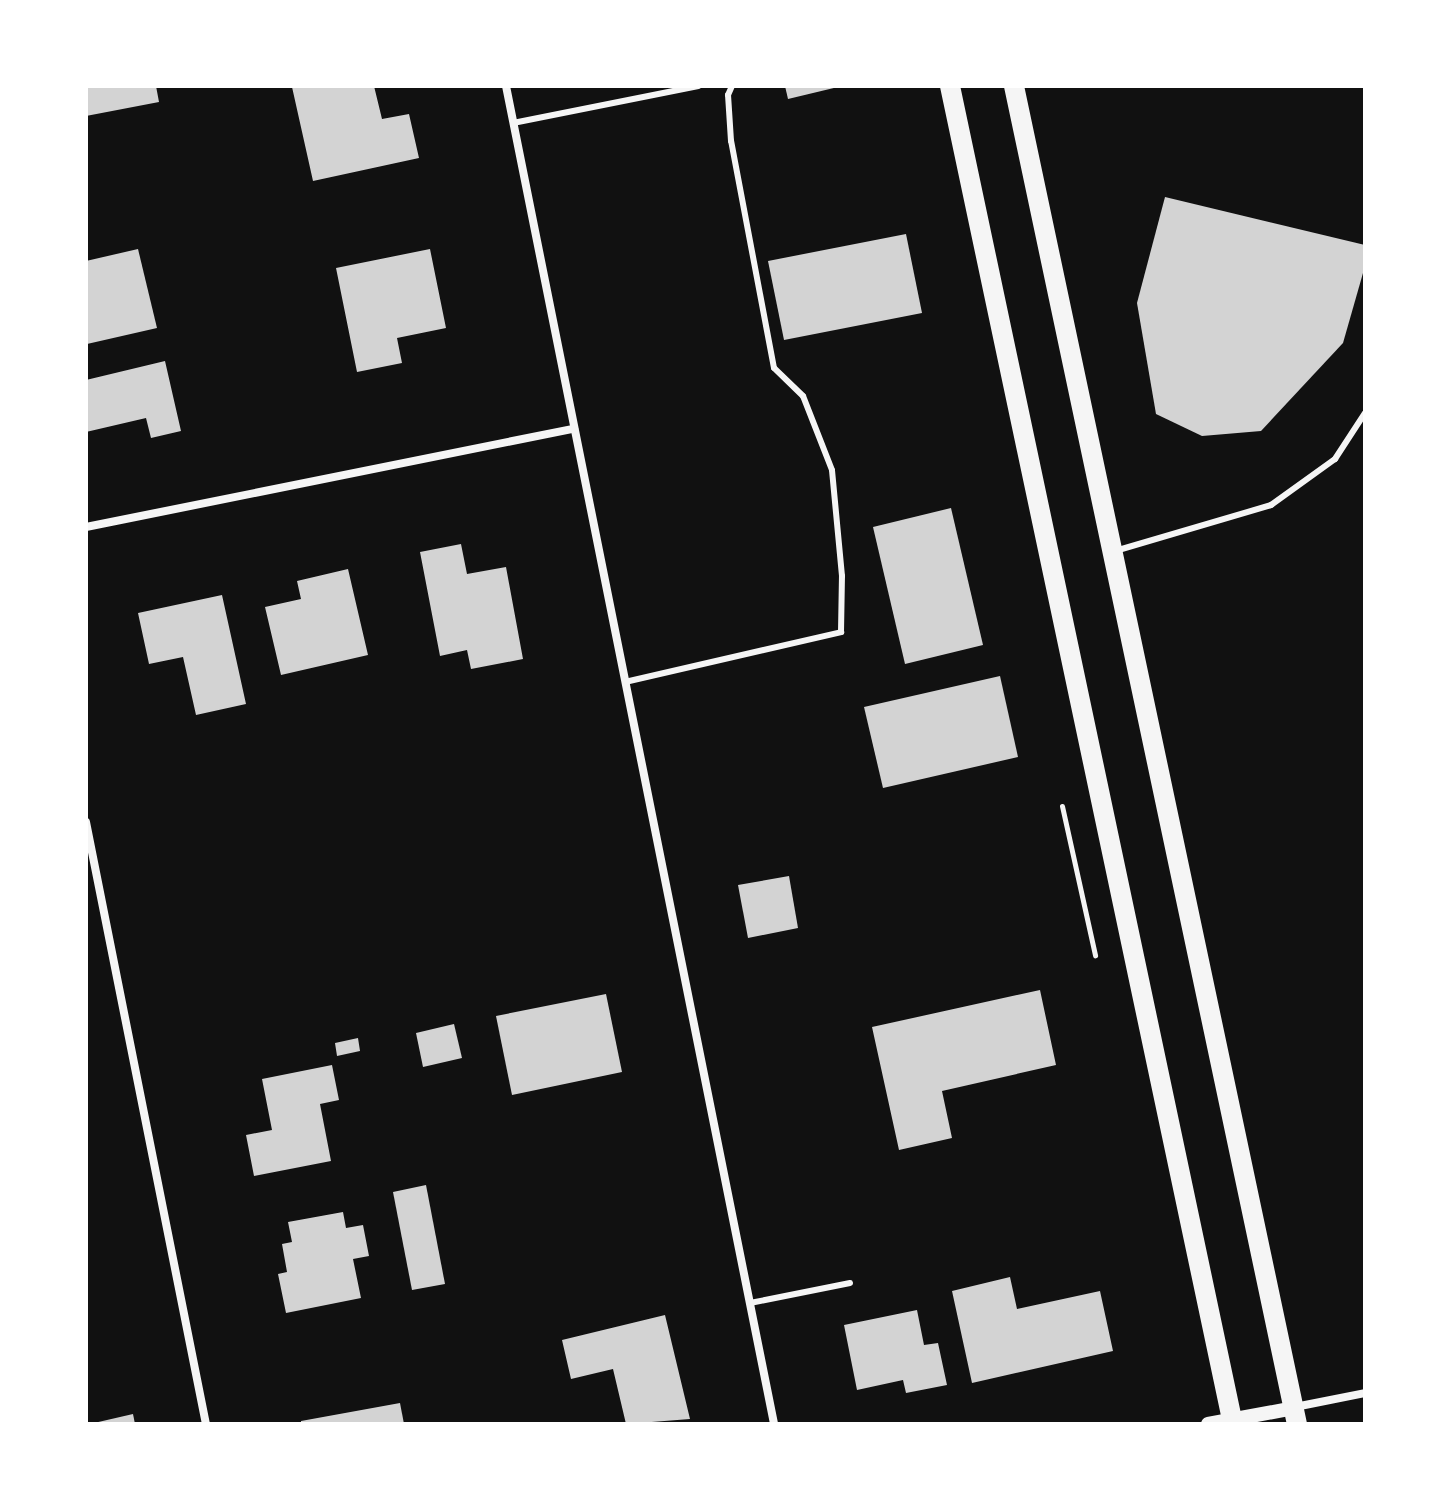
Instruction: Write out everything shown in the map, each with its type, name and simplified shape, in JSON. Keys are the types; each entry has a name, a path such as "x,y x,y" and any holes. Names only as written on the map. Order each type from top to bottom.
{"main road":[{"path":"950,86 1232,1422"},
{"path":"1014,86 1296,1416"}],"street":[{"path":"506,86 774,1424"},
{"path":"86,527 574,429"},
{"path":"86,822 206,1424"},
{"path":"1208,1424 1296,1416 1365,1393"}],"lane":[{"path":"513,123 698,86"},
{"path":"625,682 841,632 842,576 832,470 803,396 774,368 731,141 728,95 732,86"},
{"path":"1115,551 1271,505 1335,459 1365,413"},
{"path":"750,1303 850,1283"}],"path":[{"path":"1062,806 1095,955"}],"building":[{"path":"86,86 156,86 159,102 86,116"},
{"path":"374,86 382,119 409,114 419,158 313,181 292,87"},
{"path":"785,86 838,86 838,87 788,99"},
{"path":"1165,197 1365,245 1365,266 1343,343 1261,431 1202,436 1156,414 1137,303"},
{"path":"906,234 922,313 784,340 768,261"},
{"path":"138,249 157,328 87,344 86,261"},
{"path":"430,249 446,328 397,338 402,363 357,372 336,268"},
{"path":"165,361 181,431 151,438 146,418 86,432 86,380"},
{"path":"951,508 983,645 905,664 873,527"},
{"path":"461,544 467,574 506,567 523,659 471,669 467,650 440,656 420,552"},
{"path":"348,569 368,655 281,675 265,607 301,599 297,581"},
{"path":"222,595 246,704 196,715 183,657 149,664 138,613"},
{"path":"1000,676 1018,757 883,788 864,707"},
{"path":"789,876 798,928 748,938 738,885"},
{"path":"1040,990 1056,1065 942,1091 952,1138 899,1150 872,1027"},
{"path":"606,994 622,1072 512,1095 496,1016"},
{"path":"454,1024 462,1058 423,1067 416,1033"},
{"path":"358,1038 360,1051 337,1056 335,1043"},
{"path":"332,1065 339,1100 320,1104 331,1161 254,1176 246,1135 272,1130 262,1079"},
{"path":"426,1185 445,1284 412,1290 393,1192"},
{"path":"343,1212 346,1228 363,1225 369,1256 353,1259 361,1298 286,1313 278,1274 287,1272 282,1244 292,1242 288,1222"},
{"path":"1010,1277 1017,1309 1100,1291 1113,1351 972,1383 952,1291"},
{"path":"917,1310 924,1345 938,1343 947,1385 906,1393 903,1380 857,1390 844,1325"},
{"path":"665,1315 690,1419 626,1424 613,1369 571,1379 562,1340"},
{"path":"400,1403 404,1424 301,1424 301,1421"},
{"path":"133,1414 135,1424 94,1424 94,1423"}]}
